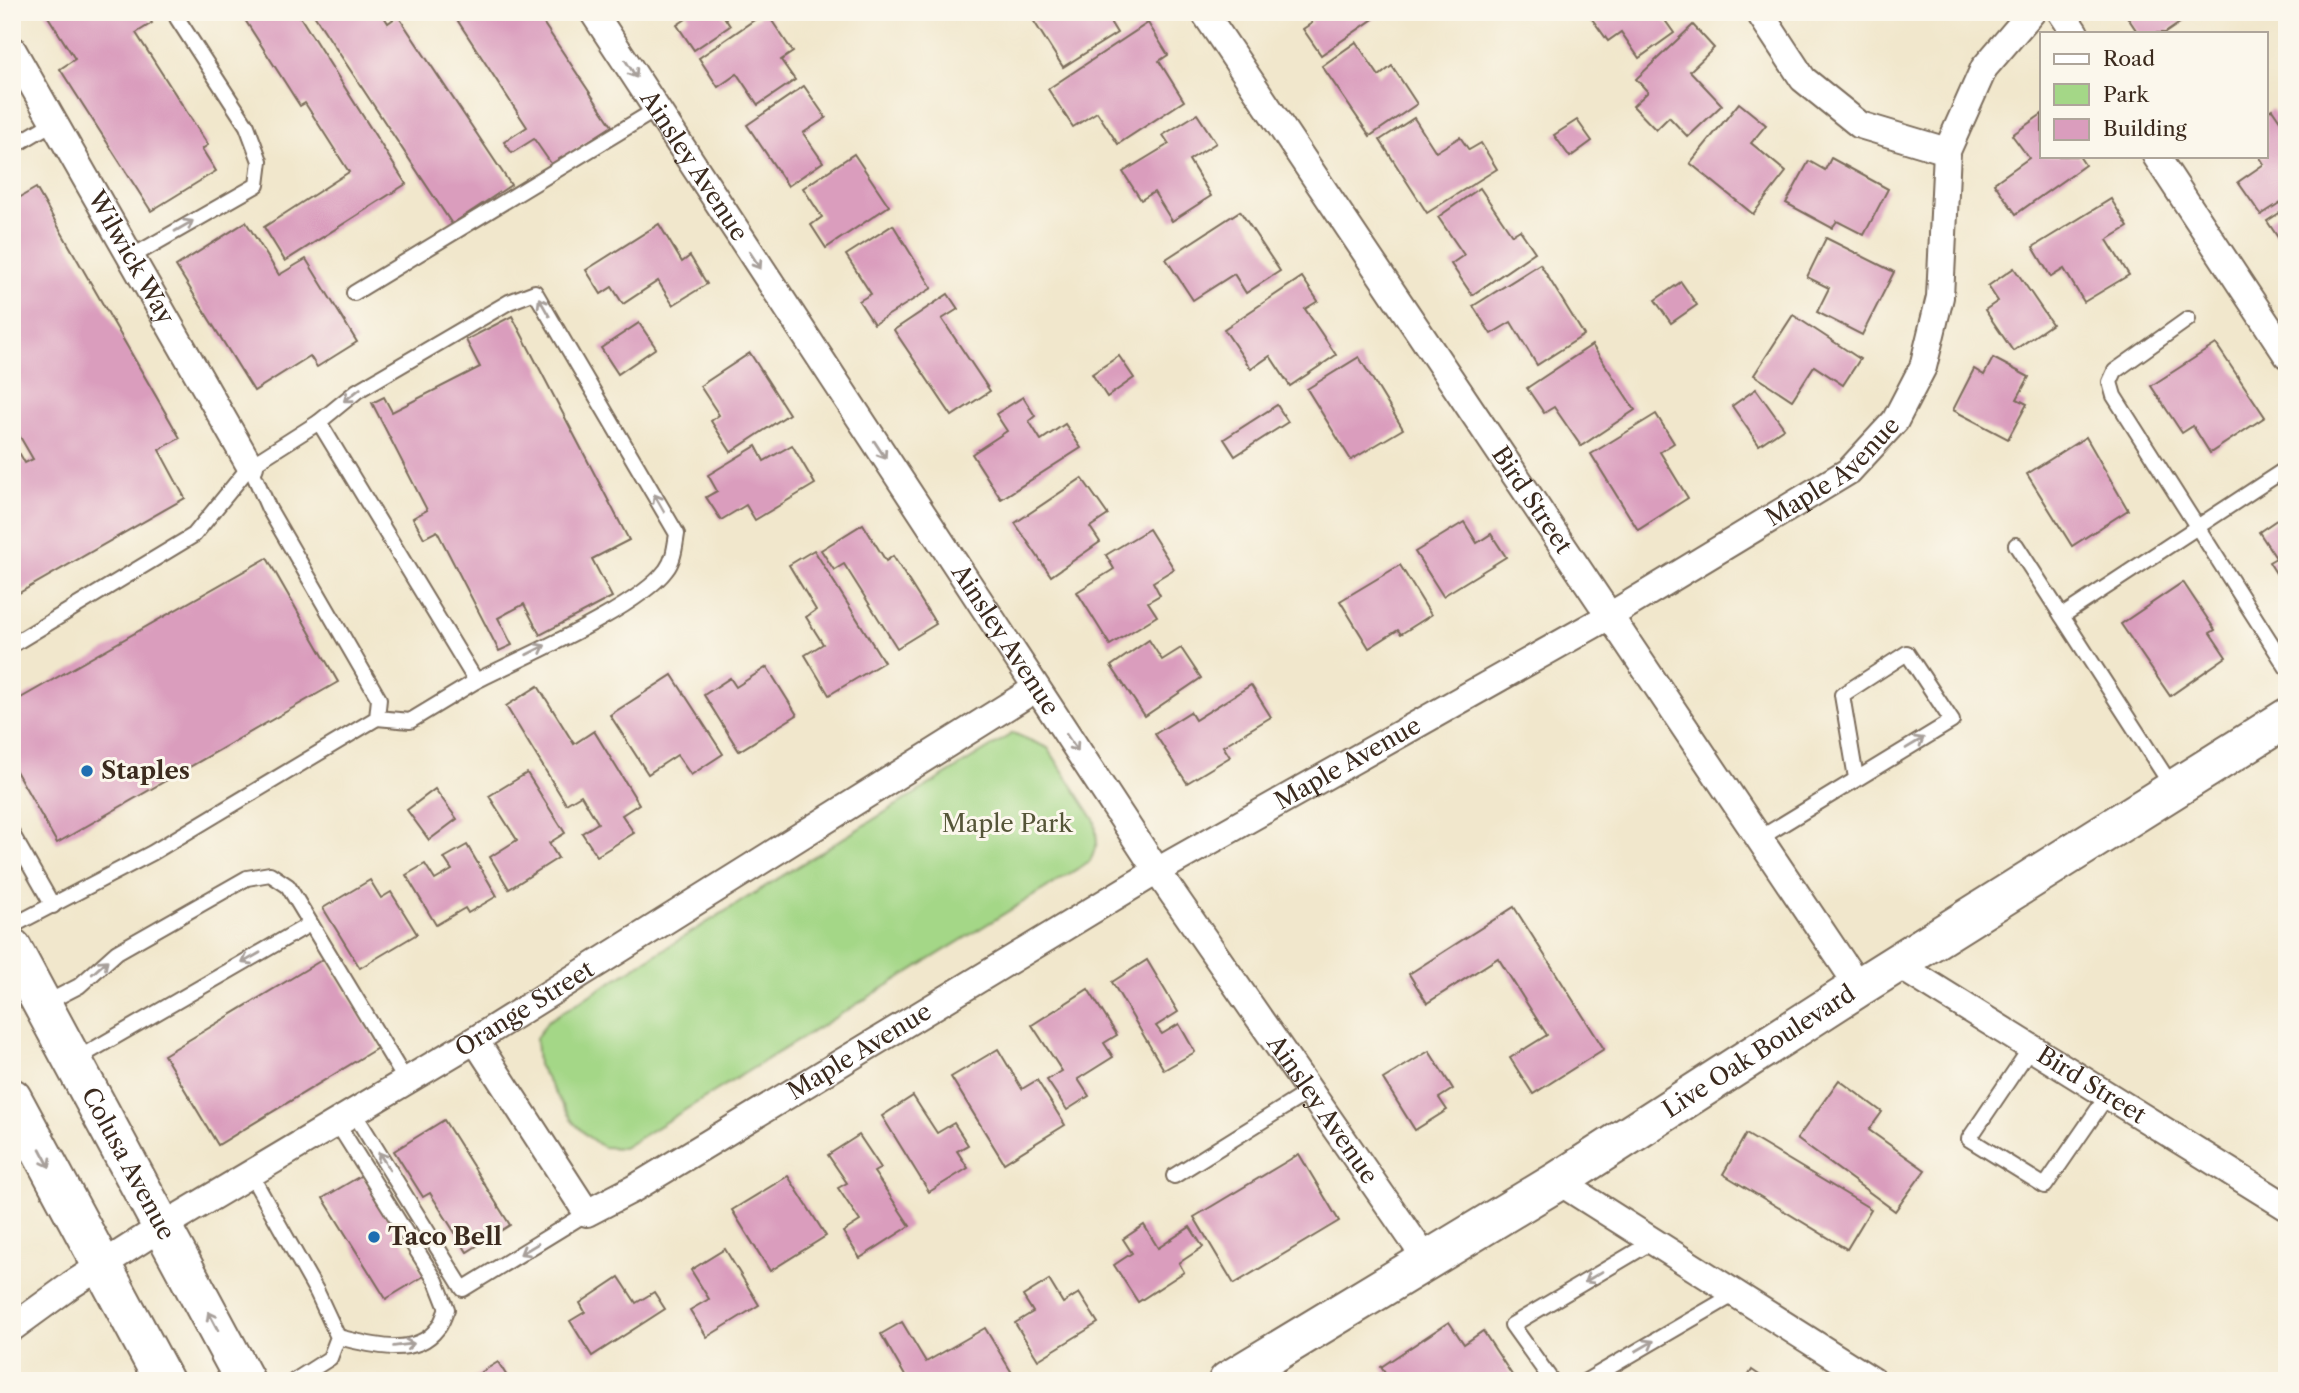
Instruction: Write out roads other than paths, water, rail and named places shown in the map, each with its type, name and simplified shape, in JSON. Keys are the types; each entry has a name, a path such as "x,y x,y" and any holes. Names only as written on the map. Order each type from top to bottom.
{"main road":[{"name":"Live Oak Boulevard","path":"1242,1378 1426,1259 1558,1181 1859,986 2287,718"},
{"name":"Colusa Avenue","path":"12,948 245,1381"},
{"path":"12,1098 164,1381"}],"street":[{"name":"Ainsley Avenue","path":"593,12 1157,872 1426,1259"},
{"name":"Bird Street","path":"1204,12 1859,986"},
{"path":"1759,12 1803,79 1860,125 1947,151"},
{"name":"Maple Avenue","path":"587,1213 656,1175 1157,872 1611,615 1849,471 1895,421 1923,367 1940,297 1947,151 1984,68 2032,12"},
{"path":"2061,12 2074,32"},
{"name":"Wilwick Way","path":"13,51 250,466"},
{"path":"2157,158 2287,355"},
{"name":"Orange Street","path":"12,1328 102,1265 407,1082 1035,689"},
{"name":"Bird Street","path":"1897,964 2287,1208"},
{"path":"475,1040 587,1213"},
{"path":"1558,1181 1873,1381"}],"lane":[{"path":"131,257 257,185 260,161 247,126 175,14"},
{"path":"354,293 657,109"},
{"path":"12,147 54,122"},
{"path":"12,645 194,535 250,466 319,422 357,391 509,302 535,292 677,534 674,556 666,570 626,603 476,681 410,721 377,718 152,853 12,926"},
{"path":"2188,319 2115,371 2110,382 2114,396 2287,668"},
{"path":"319,422 476,681"},
{"path":"250,466 270,509 379,699 377,718"},
{"path":"2062,615 2287,468"},
{"path":"2016,545 2174,789"},
{"path":"1760,838 1952,721 1907,653 1842,695 1856,778"},
{"path":"12,834 54,906"},
{"path":"43,1004 79,986 128,945 247,878 271,874 288,886 407,1082"},
{"path":"73,1061 310,924"},
{"path":"2031,1047 1969,1139 2045,1186 2107,1096"},
{"path":"1174,1176 1310,1091"},
{"path":"346,1118 463,1289 587,1213"},
{"path":"338,1337 383,1348 416,1344 437,1330 447,1309 436,1281 346,1118"},
{"path":"251,1175 317,1292 338,1337 330,1357 294,1381"},
{"path":"1552,1381 1512,1325 1652,1242"},
{"path":"1586,1381 1735,1294"}],"place":[{"name":"Staples","path":"87,771"},
{"name":"Taco Bell","path":"374,1237"}],"park label":[{"name":"Maple Park","path":"1007,824"}]}
